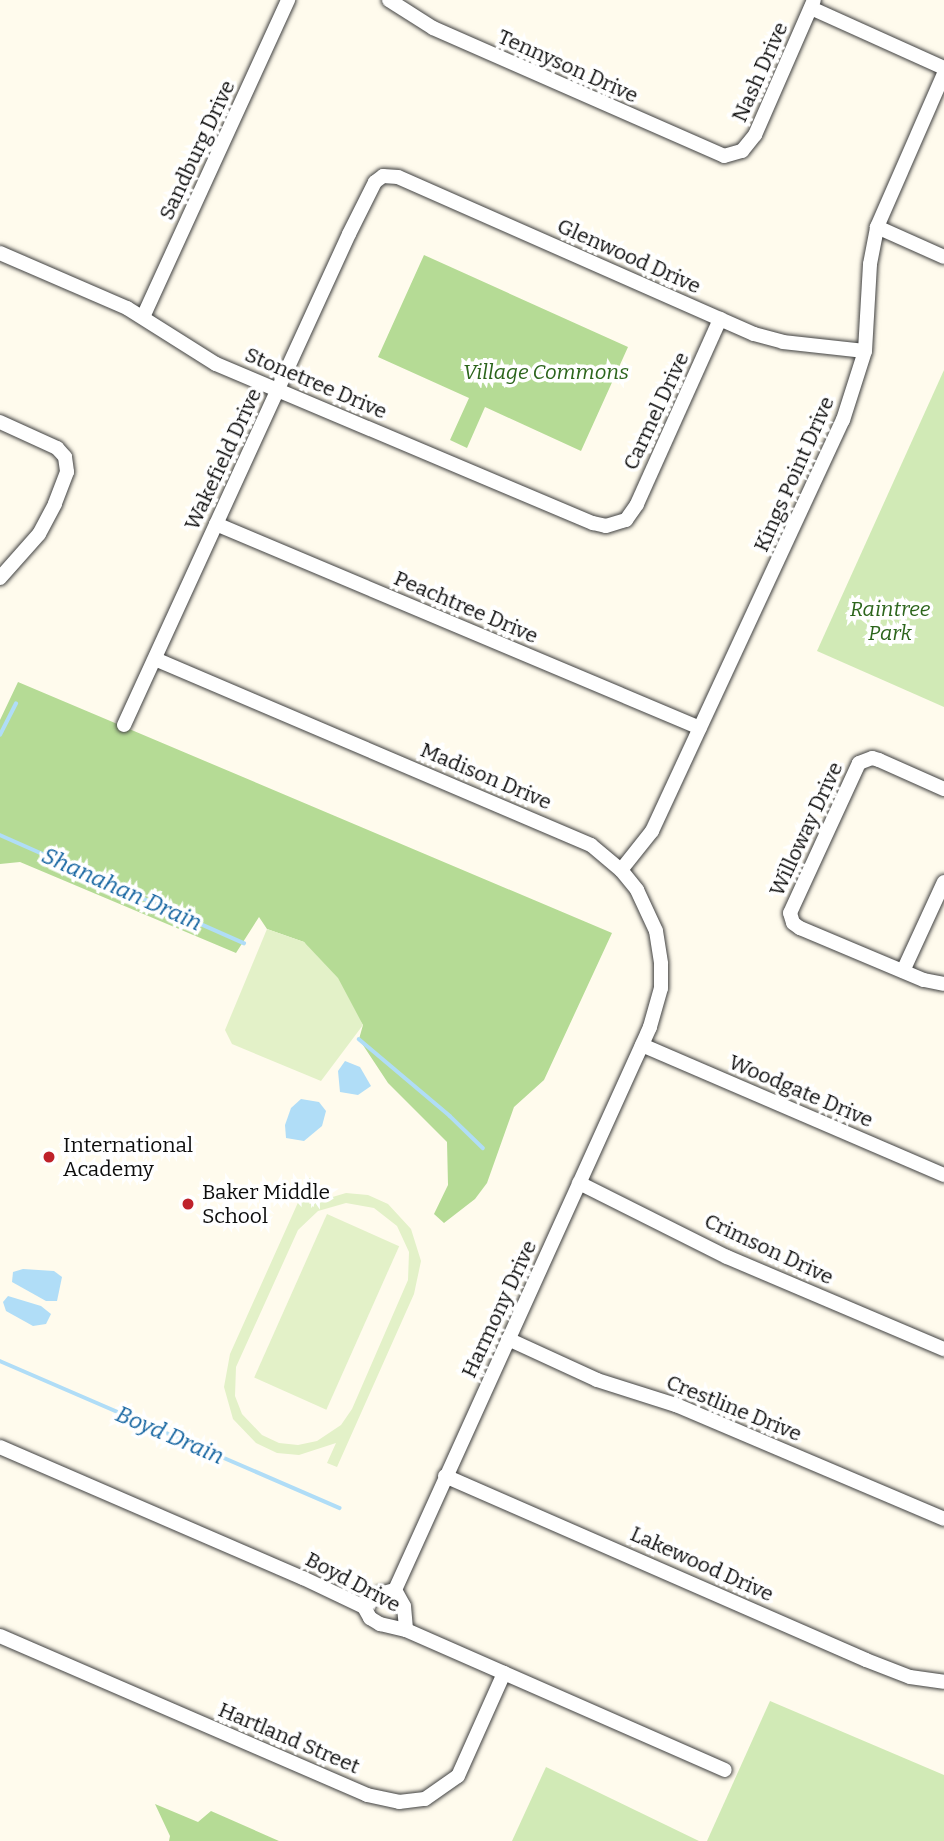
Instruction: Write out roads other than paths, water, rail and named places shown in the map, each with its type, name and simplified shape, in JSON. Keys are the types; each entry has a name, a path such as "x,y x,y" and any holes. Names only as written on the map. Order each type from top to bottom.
{"street":[{"name":"Sandburg Drive","path":"143,317 288,0"},
{"name":"Tennyson Drive","path":"393,1 433,28 703,149 724,156 736,154"},
{"name":"Nash Drive","path":"736,154 748,146 755,135 813,4"},
{"path":"813,4 944,68"},
{"name":"Kings Point Drive","path":"621,870 648,838 843,420 865,351 870,264 877,226 944,74"},
{"name":"Glenwood Drive","path":"383,176 398,177 754,334 783,342 865,351"},
{"name":"Wakefield Drive","path":"124,725 369,192 383,176"},
{"path":"877,226 944,257"},
{"name":"Stonetree Drive","path":"0,253 143,317 205,359 277,390 593,523 616,525 626,520"},
{"name":"Carmel Drive","path":"626,520 637,503 720,319"},
{"path":"0,422 48,442 65,457 67,472 48,519 26,550 0,579"},
{"name":"Peachtree Drive","path":"216,524 700,728"},
{"name":"Madison Drive","path":"155,659 591,845 621,870 649,912 661,964 657,1005 642,1045"},
{"name":"Willoway Drive","path":"903,971 800,928 791,919 792,905 855,768 865,759 879,761 944,789"},
{"path":"944,882 903,971 944,984"},
{"name":"Woodgate Drive","path":"642,1045 944,1175"},
{"name":"Harmony Drive","path":"395,1590 642,1045"},
{"name":"Crimson Drive","path":"579,1183 727,1256 944,1349"},
{"name":"Crestline Drive","path":"508,1339 597,1380 684,1408 944,1519"},
{"name":"Boyd Drive","path":"0,1447 303,1578 364,1607 370,1618 380,1624 406,1630 725,1770"},
{"name":"Lakewood Drive","path":"445,1476 866,1660 910,1677 944,1682"},
{"path":"364,1607 379,1594 395,1590 404,1606 406,1630"},
{"name":"Hartland Street","path":"0,1636 367,1795 399,1802 425,1798 457,1776 504,1673"}],"water":[{"path":"345,1061 360,1067 371,1086 358,1095 340,1092 338,1071"},
{"path":"301,1099 319,1102 326,1111 322,1126 304,1141 286,1138 285,1125 291,1108"},
{"path":"23,1269 54,1271 62,1277 57,1301 46,1301 12,1282 13,1272"},
{"path":"8,1296 41,1306 51,1314 46,1324 33,1326 6,1311 3,1302"}],"waterway":[{"name":"Shanahan Drain","path":"0,735 16,704"},
{"name":"Shanahan Drain","path":"0,835 244,943"},
{"name":"Shanahan Drain","path":"359,1039 450,1116 483,1148"},
{"name":"Boyd Drain","path":"0,1361 340,1508"}],"place":[{"name":"International Academy","path":"49,1157"},
{"name":"Baker Middle School","path":"188,1204"}],"park label":[{"name":"Village Commons","path":"546,372"},
{"name":"Raintree Park","path":"890,621"}]}
